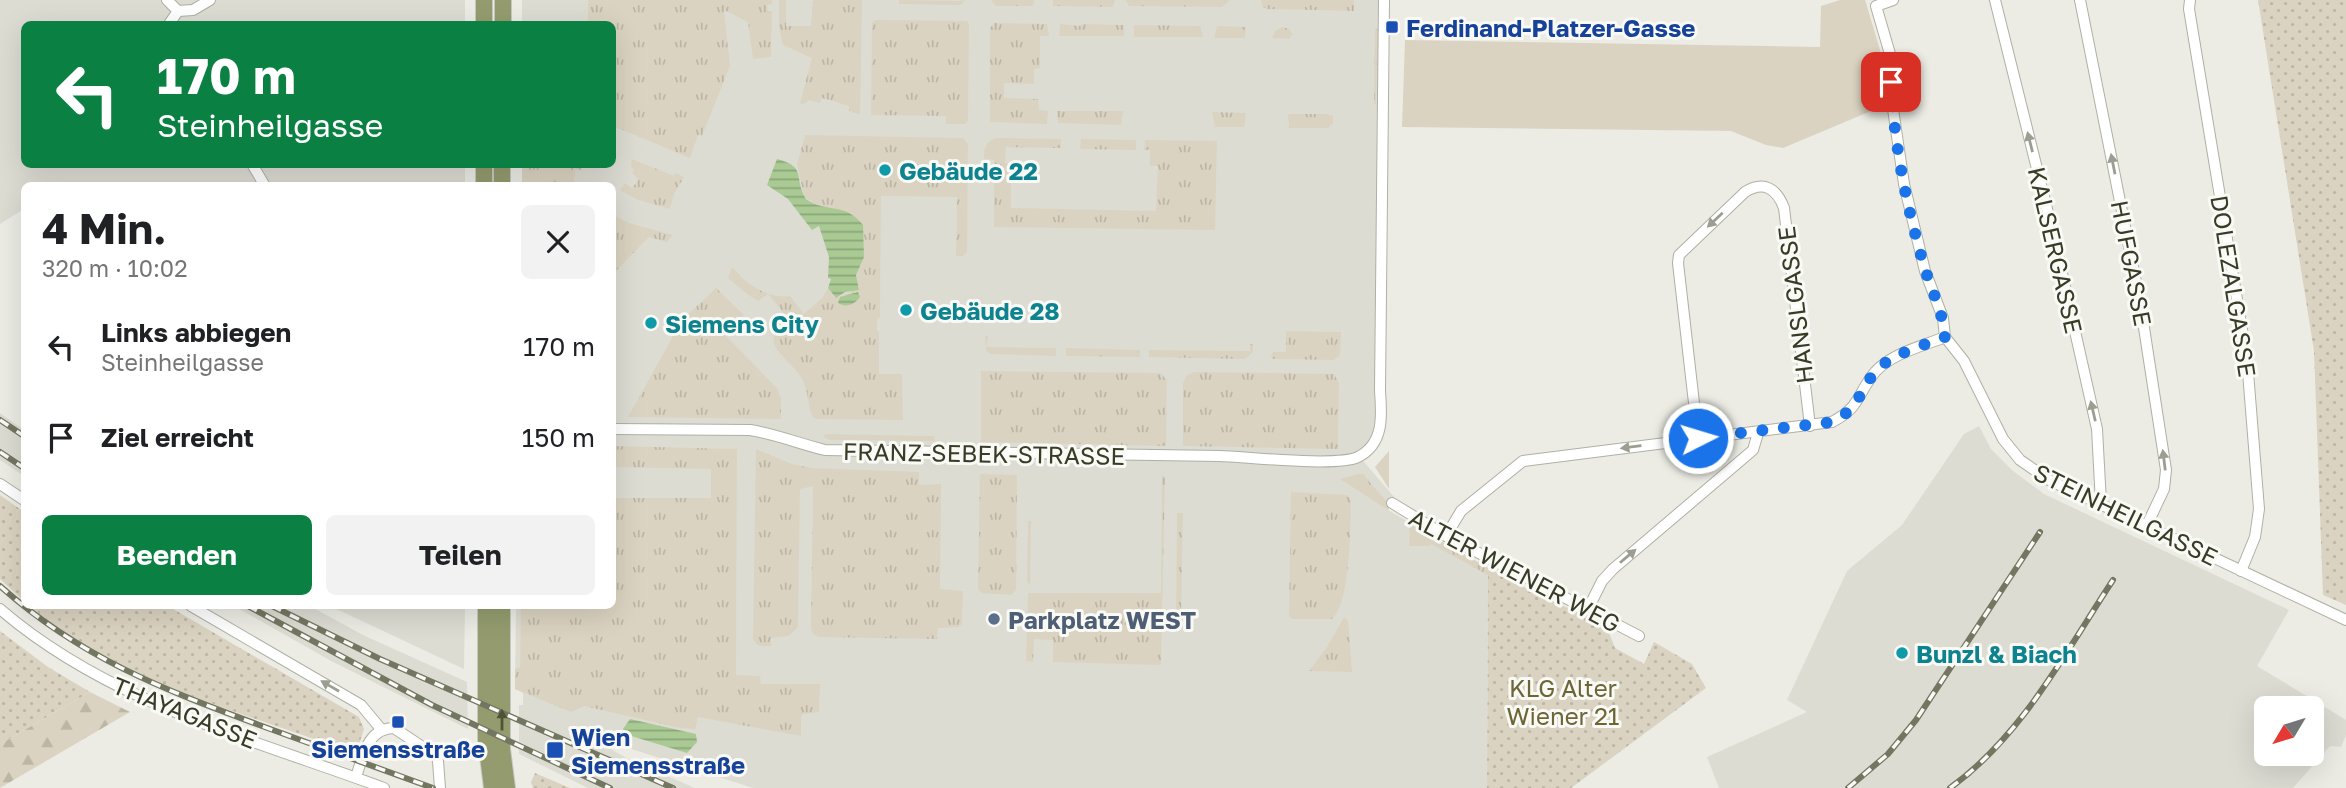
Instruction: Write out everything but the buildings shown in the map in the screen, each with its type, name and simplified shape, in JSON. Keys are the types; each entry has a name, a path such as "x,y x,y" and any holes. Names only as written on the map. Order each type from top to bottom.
{"main road":[{"path":"484,0 484,21"},
{"path":"503,0 503,21"},
{"path":"486,609 486,740 492,788"},
{"path":"502,609 502,749 508,788"}],"street":[{"path":"167,0 178,10 193,10 210,0"},
{"name":"FRANZ-SEBEK-STRASSE","path":"616,429 750,430 825,450 1222,456 1339,461 1359,456 1374,443 1380,432 1382,415 1380,241 1384,0"},
{"name":"STEINHEILGASSE","path":"1893,0 1876,6 1890,54 1893,109 1904,184 1925,271 1943,318 1945,337 1964,361 2003,439 2020,460 2049,480 2346,620"},
{"name":"KALSERGASSE","path":"1995,0 2052,229 2097,429 2101,503"},
{"name":"HUFGASSE","path":"2080,0 2140,302 2166,470 2164,489 2147,524"},
{"name":"DOLEZALGASSE","path":"2190,0 2189,9 2247,360 2259,509 2255,537 2241,571"},
{"path":"171,21 178,10"},
{"name":"HANSLGASSE","path":"1698,438 1679,255 1745,192 1754,187 1771,188 1784,208 1810,426"},
{"path":"1446,536 1461,511 1523,461 1832,422 1847,415 1876,371 1891,359 1945,337"},
{"path":"1588,610 1602,581 1613,569 1754,450 1758,433"},
{"path":"0,484 21,498"},
{"name":"ALTER WIENER WEG","path":"1392,503 1446,536 1639,636"},
{"name":"THAYAGASSE","path":"0,609 63,656 110,684 165,708 384,788"},
{"path":"196,609 361,705 381,729"},
{"path":"356,777 369,741 381,729 394,728 431,751 438,761 440,788"}],"shaded area":[{"path":"0,0 465,0 465,21 21,21 21,168 465,168 465,182 21,182 21,211 0,224"},
{"path":"522,0 1384,0 1380,431 1359,456 1395,498 1388,510 1488,568 1487,788 753,788 585,734 630,760 695,788 588,788 519,754 519,705 523,705 523,693 515,689 516,609 616,609 616,182 522,182 522,168 616,168 616,21 522,21"},
{"path":"777,159 787,162 796,170 806,199 849,213 863,225 864,257 856,275 859,290 845,292 836,298 828,288 831,279 828,278 829,257 819,226 812,230 788,199 767,185"},
{"path":"858,292 860,297 853,304 838,303 840,297"},
{"path":"0,413 21,428 21,474 0,460"},
{"path":"1979,426 1991,449 2013,471 2044,494 2289,610 2257,666 2306,696 2254,696 2254,766 2312,766 2293,788 1719,788 1707,757 1807,712 1787,700 1847,571 1902,525 1964,434"},
{"path":"239,609 315,609 363,635 467,682 468,729 333,662"},
{"path":"336,609 465,609 464,669"},
{"path":"2324,707 2346,720 2346,735 2341,747 2330,746 2324,753"},
{"path":"630,719 696,734 697,742 687,753 628,735 623,729"}],"green space":[{"path":"588,0 772,0 772,4 767,5 768,12 772,11 771,57 753,59 748,22 724,10 730,66 702,136 698,135 690,158 616,127 616,21 588,21"},
{"path":"779,0 786,0 786,26 811,26 813,0 862,0 860,114 849,111 849,106 822,98 820,103 809,100 804,104 800,103 812,58 783,45 779,28"},
{"path":"899,0 966,0 960,5 899,4"},
{"path":"991,0 1034,0 1033,6 996,6"},
{"path":"1053,0 1115,0 1113,7 1053,6"},
{"path":"1126,0 1229,1 1222,7 1129,6"},
{"path":"1261,0 1354,0 1354,11 1266,9"},
{"path":"1840,0 1865,0 1880,50 1883,106 1783,148 1766,145 1731,131 1402,127 1405,40 1820,47 1821,6"},
{"path":"2258,0 2346,0 2346,605 2323,595 2314,351"},
{"path":"875,20 967,21 968,121 965,124 946,124 946,116 871,115 872,23"},
{"path":"994,23 1047,24 1049,36 1040,36 1040,68 1034,69 1034,84 1004,83 1004,98 1038,99 1039,110 1048,111 1047,124 990,122 990,28"},
{"path":"1060,24 1124,25 1124,36 1059,36"},
{"path":"1134,25 1200,26 1203,37 1134,37"},
{"path":"1217,26 1246,27 1245,38 1214,38"},
{"path":"1282,27 1289,29 1293,35 1290,39 1272,38 1275,31"},
{"path":"1375,29 1378,29 1374,104"},
{"path":"1057,111 1123,111 1121,125 1058,123"},
{"path":"1212,112 1246,113 1244,127 1215,127"},
{"path":"1288,114 1327,114 1333,116 1333,123 1328,128 1289,128"},
{"path":"805,135 963,138 968,144 967,252 963,256 956,256 957,197 881,196 880,317 877,320 879,374 902,374 903,420 813,417 802,379 774,343 777,327 786,316 768,294 758,301 728,278 732,267 765,293 790,296 804,314 822,298 828,288 834,297 859,289 856,275 864,257 818,206 804,196 797,164"},
{"path":"997,138 1061,139 1061,148 1006,147 1005,163 1011,164 1011,208 1156,211 1158,166 1150,166 1150,150 1144,150 1145,140 1217,141 1215,230 994,227 994,160 984,159 984,155 988,143"},
{"path":"1081,139 1136,140 1136,150 1080,149"},
{"path":"632,159 674,176 676,173 684,177 674,194 670,209 638,200 620,190 625,183 632,188 638,180 632,172"},
{"path":"522,168 575,168 574,182 522,182"},
{"path":"616,216 629,223 673,235 667,242 649,237 616,271"},
{"path":"716,288 744,315 724,334 777,388 781,399 781,419 628,417 682,320"},
{"path":"1286,331 1341,332 1340,355 1334,360 1273,359 1273,352 1286,352"},
{"path":"985,336 988,336 986,347 1056,348 1056,356 991,354 986,351"},
{"path":"1250,344 1253,344 1253,352 1245,359 1149,357 1149,350 1250,351"},
{"path":"1066,348 1140,350 1140,357 1066,356"},
{"path":"981,371 1160,373 1167,380 1166,446 981,442"},
{"path":"1194,372 1334,374 1339,383 1338,449 1183,446 1183,383 1186,376"},
{"path":"825,434 934,436 935,441 830,440 823,437"},
{"path":"616,446 737,449 736,675 760,676 761,684 820,684 819,712 803,714 801,736 698,717 695,729 584,706 571,712 515,689 515,669 520,667 521,609 616,609 616,498 711,498 711,469 616,467"},
{"path":"756,449 792,464 811,468 919,472 919,485 941,484 940,589 963,591 962,624 959,627 938,628 937,639 819,637 813,634 813,486 800,489 798,627 789,636 771,638 771,646 756,644 753,639"},
{"path":"1389,451 1389,489 1375,467"},
{"path":"980,474 1017,475 1016,590 1011,595 982,593 978,589"},
{"path":"1364,474 1387,502 1390,506 1388,510 1340,479"},
{"path":"1162,476 1165,476 1161,665 1053,662 1053,640 1034,639 1033,662 1026,661 1028,593 1161,593"},
{"path":"1291,492 1347,495 1351,500 1346,581 1343,597 1332,619 1292,619 1289,616"},
{"path":"0,495 21,510 21,598 0,579"},
{"path":"1177,513 1183,513 1181,620 1176,620"},
{"path":"1028,521 1031,521 1030,585 1027,581"},
{"path":"1410,523 1488,568 1488,575 1431,544 1409,546"},
{"name":"KLG Alter Wiener 21","path":"1488,568 1606,625 1615,648 1644,664 1654,642 1692,664 1706,688 1571,788 1487,788"},
{"path":"34,609 173,609 359,717 364,729 356,754 186,694 104,656"},
{"path":"1344,617 1348,621 1352,672 1309,671 1327,647"},
{"path":"0,631 48,667 90,692 0,744"},
{"path":"90,692 130,712 0,788 0,744"},
{"path":"535,773 570,788 533,788 531,782"}],"railway":[{"path":"0,420 21,434"},
{"path":"0,452 21,466"},
{"path":"1848,788 1888,754 1916,720 2040,532"},
{"path":"1950,788 1976,767 2021,719 2113,580"},
{"path":"0,586 21,604"},
{"path":"28,609 92,652 157,684 225,712 433,788"},
{"path":"254,609 432,705 610,788"},
{"path":"278,609 380,659 673,788"}],"place":[{"name":"Ferdinand-Platzer-Gasse","path":"1392,27"},
{"name":"Gebäude 22","path":"885,170"},
{"name":"Gebäude 28","path":"906,310"},
{"name":"Siemens City","path":"651,323"},
{"name":"Parkplatz WEST","path":"994,619"},
{"name":"Bunzl & Biach","path":"1902,653"},
{"name":"Siemensstraße","path":"398,722"},
{"name":"Wien Siemensstraße","path":"555,750"}],"route":[{"path":"1698,438 1758,433 1832,422 1847,415 1876,371 1891,359 1945,337 1943,318 1925,271 1904,184 1891,82"}]}
